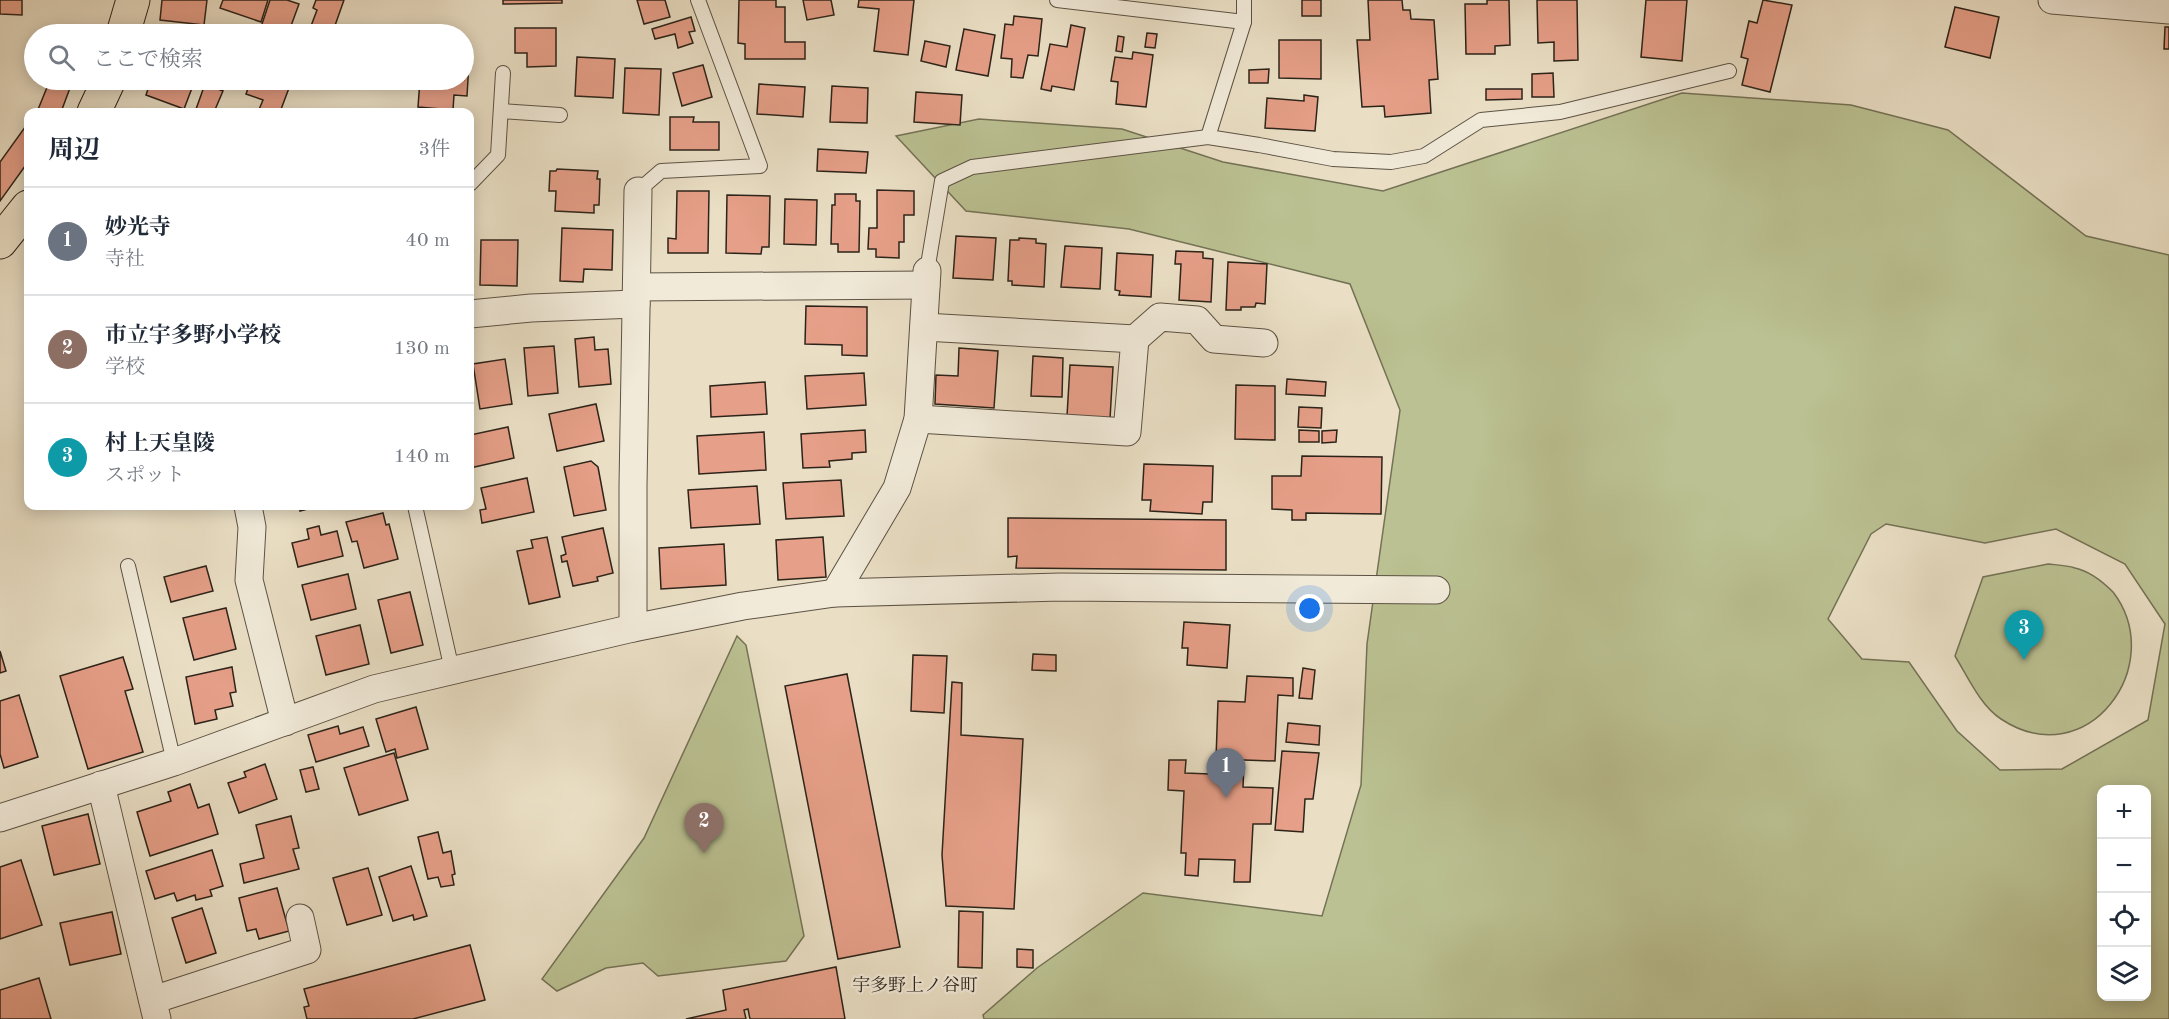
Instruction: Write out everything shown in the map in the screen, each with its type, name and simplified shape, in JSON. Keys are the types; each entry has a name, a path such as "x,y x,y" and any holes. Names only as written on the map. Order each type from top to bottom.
{"highway":[{"path":"126,24 133,0"},
{"path":"96,108 104,90"},
{"path":"0,242 24,212"}],"street":[{"path":"2052,0 2169,10"},
{"path":"633,628 638,191"},
{"path":"474,314 637,295 926,278 918,419 897,488 835,593"},
{"path":"918,419 1127,432 1135,339 1160,317 1197,320 1214,339 1264,343"},
{"path":"924,327 1135,339"},
{"path":"249,510 252,527 249,580 285,722"},
{"path":"0,818 174,762 374,689 633,628 743,606 835,593 1060,587 1436,590"},
{"path":"101,785 155,1010 307,950 300,918"}],"lane":[{"path":"638,191 661,171 760,166 698,0"},
{"path":"1057,0 1244,22"},
{"path":"1208,137 1244,22 1244,0"},
{"path":"926,278 942,181 972,167 1208,137 1333,159 1391,162 1424,156 1481,120 1560,112 1729,71"},
{"path":"474,180 498,155 503,73"},
{"path":"501,111 560,115"},
{"path":"416,510 452,670"},
{"path":"128,566 174,762"}],"green space":[{"path":"1682,93 1851,105 1948,130 2086,236 2169,255 2169,1019 984,1019 983,1015 1037,968 1143,893 1322,916 1361,785 1367,644 1400,410 1350,284 1129,229 966,211 896,136 979,119 1122,129 1223,162 1383,191","holes":["1886,524 1985,543 2056,529 2125,564 2165,624 2148,720 2062,769 2000,770 1957,731 1909,662 1862,659 1828,619 1871,534"]},
{"path":"2048,564 2080,569 2113,592 2128,621 2131,651 2125,679 2110,704 2089,723 2063,733 2033,733 2001,719 1994,713 1981,698 1955,656 1983,577"},
{"path":"737,636 746,645 804,936 786,961 658,976 643,963 606,968 557,991 542,979 644,838"}],"building":[{"path":"0,0 22,0 22,15 0,14"},
{"path":"162,0 207,0 204,24 160,20"},
{"path":"223,0 268,0 261,22 220,8"},
{"path":"270,0 287,0 299,4 292,24 262,24"},
{"path":"316,0 344,0 336,24 312,24 317,10 313,8"},
{"path":"503,0 562,0 562,3 503,4"},
{"path":"637,0 665,0 670,17 644,24"},
{"path":"739,0 776,0 776,7 785,7 785,42 805,42 805,59 745,59 745,44 738,43"},
{"path":"803,0 831,0 834,15 807,20"},
{"path":"859,0 914,0 908,55 874,51 879,9 858,7"},
{"path":"1302,0 1321,0 1321,16 1302,16"},
{"path":"1368,0 1402,0 1403,10 1410,10 1411,19 1434,20 1438,79 1429,80 1431,113 1385,117 1384,106 1362,107 1357,40 1370,40"},
{"path":"1487,0 1509,0 1510,45 1495,46 1495,54 1466,54 1465,4 1487,4"},
{"path":"1537,0 1577,0 1578,60 1554,61 1554,42 1538,43"},
{"path":"1646,0 1687,0 1682,61 1641,57"},
{"path":"1763,0 1792,5 1770,92 1742,85 1748,59 1741,57 1749,21 1757,23"},
{"path":"1955,7 1999,17 1990,58 1945,47"},
{"path":"1014,16 1042,19 1038,56 1028,55 1023,78 1011,77 1012,59 1001,58 1005,24 1013,25"},
{"path":"691,17 695,31 689,32 693,43 678,48 675,34 655,39 652,29"},
{"path":"1071,25 1085,28 1074,90 1052,86 1051,91 1041,89 1050,44 1067,47"},
{"path":"2165,27 2169,27 2169,49 2164,49"},
{"path":"515,28 556,28 556,66 527,67 527,53 515,53"},
{"path":"964,29 995,35 988,76 956,70"},
{"path":"1147,33 1157,34 1155,48 1145,47"},
{"path":"1118,36 1124,37 1122,52 1116,51"},
{"path":"1279,40 1321,40 1321,79 1279,78"},
{"path":"925,41 950,46 946,67 921,61"},
{"path":"1133,52 1153,55 1146,107 1116,104 1118,82 1111,81 1115,57 1132,59"},
{"path":"577,57 615,59 613,98 575,96"},
{"path":"703,65 712,97 682,106 673,73"},
{"path":"625,68 661,69 659,115 623,113"},
{"path":"1269,69 1268,83 1249,83 1249,70"},
{"path":"1553,73 1554,97 1532,97 1532,74"},
{"path":"759,84 805,87 803,117 757,114"},
{"path":"832,86 868,88 867,123 830,122"},
{"path":"1486,89 1522,89 1522,99 1486,100"},
{"path":"46,90 69,90 62,108 39,108"},
{"path":"148,90 191,90 184,108 146,95"},
{"path":"203,90 223,91 216,108 196,108"},
{"path":"247,90 288,90 282,108 260,108 263,100 246,94"},
{"path":"419,90 467,90 467,96 454,95 453,108 418,107"},
{"path":"916,92 962,95 960,125 914,122"},
{"path":"1304,95 1318,97 1315,131 1265,128 1267,98 1304,101"},
{"path":"670,117 694,117 693,122 719,122 719,150 670,150"},
{"path":"24,129 24,168 0,201 0,162"},
{"path":"818,149 868,152 866,173 817,171"},
{"path":"557,169 598,171 599,205 594,205 594,213 555,211 556,191 549,191 550,171"},
{"path":"877,190 914,191 914,215 904,215 904,242 899,242 899,258 876,257 876,249 868,249 869,228 877,228"},
{"path":"677,191 709,191 708,253 668,253 668,238 676,239"},
{"path":"835,194 856,194 856,201 860,201 859,252 838,252 838,244 831,244 832,205 835,205"},
{"path":"727,195 770,196 769,247 762,247 761,254 726,253"},
{"path":"785,199 817,200 816,245 784,244"},
{"path":"562,228 613,230 612,270 584,269 583,282 560,281"},
{"path":"956,236 996,238 993,280 953,278"},
{"path":"1019,238 1036,239 1036,243 1046,244 1044,287 1012,285 1012,281 1008,281 1010,240 1019,240"},
{"path":"481,240 518,240 517,286 480,285"},
{"path":"1065,246 1102,248 1100,289 1061,287"},
{"path":"1176,251 1203,252 1203,258 1213,259 1211,302 1179,300 1181,264 1175,264"},
{"path":"1117,253 1153,255 1151,297 1119,295 1120,291 1115,290"},
{"path":"1228,262 1267,264 1265,304 1256,303 1255,307 1226,310"},
{"path":"806,306 867,307 867,356 842,355 842,345 805,344"},
{"path":"594,337 595,350 608,349 611,384 579,387 575,339"},
{"path":"554,346 558,393 528,396 524,348"},
{"path":"959,348 998,351 994,408 935,404 936,375 958,376"},
{"path":"1033,356 1063,358 1062,397 1031,396"},
{"path":"505,359 512,404 480,409 474,364"},
{"path":"1070,365 1113,367 1110,419 1067,416"},
{"path":"864,373 866,405 807,409 805,376"},
{"path":"1287,379 1326,382 1325,396 1286,394"},
{"path":"765,382 767,414 711,417 710,386"},
{"path":"1236,385 1275,386 1275,440 1235,439"},
{"path":"596,404 604,441 557,451 549,414"},
{"path":"1299,407 1322,408 1321,428 1298,427"},
{"path":"508,427 514,458 474,467 474,434"},
{"path":"865,430 866,452 852,453 852,459 829,461 830,467 803,468 801,434"},
{"path":"1299,430 1319,431 1319,442 1299,442"},
{"path":"1337,430 1336,442 1322,443 1322,431"},
{"path":"764,432 766,470 699,474 697,436"},
{"path":"1302,456 1382,457 1381,514 1306,513 1306,520 1292,520 1292,510 1272,509 1272,476 1301,476"},
{"path":"591,461 598,467 606,510 574,516 564,467"},
{"path":"1144,464 1213,466 1212,502 1203,502 1202,514 1150,511 1151,500 1142,500"},
{"path":"527,478 534,512 482,523 480,510 486,509 481,488"},
{"path":"841,480 844,516 786,519 783,483"},
{"path":"757,486 760,524 691,528 688,490"},
{"path":"383,513 386,525 389,524 398,559 364,568 357,541 352,542 346,522"},
{"path":"1008,518 1226,520 1226,570 1016,568 1017,556 1008,557"},
{"path":"319,526 321,535 337,531 343,556 298,567 292,543 309,539 307,529"},
{"path":"603,528 613,573 597,577 598,581 573,586 567,561 562,562 561,556 566,554 562,537"},
{"path":"547,537 560,597 529,604 517,551 533,548 531,540"},
{"path":"823,537 826,577 778,580 776,540"},
{"path":"724,544 726,585 661,589 659,548"},
{"path":"206,566 213,591 171,602 164,577"},
{"path":"348,574 356,609 311,620 302,585"},
{"path":"410,592 423,645 391,653 378,600"},
{"path":"226,608 236,649 194,660 183,618"},
{"path":"1184,622 1230,625 1227,668 1187,665 1188,648 1182,648"},
{"path":"360,625 369,664 326,675 316,636"},
{"path":"0,651 6,671 0,673"},
{"path":"1033,654 1056,655 1056,671 1032,670"},
{"path":"913,655 947,656 944,713 911,711"},
{"path":"123,657 133,689 125,691 143,752 88,769 60,676"},
{"path":"232,667 236,692 230,693 233,706 215,710 217,719 195,724 186,677"},
{"path":"1303,668 1315,670 1312,699 1299,698"},
{"path":"847,674 900,947 838,959 785,686"},
{"path":"1247,676 1293,678 1293,696 1278,695 1275,761 1216,759 1218,701 1245,702"},
{"path":"952,682 962,683 961,735 1023,739 1014,909 946,906 942,855"},
{"path":"19,695 38,757 4,768 0,754 0,701"},
{"path":"416,707 428,749 397,758 395,749 386,752 376,719"},
{"path":"1288,723 1320,726 1319,745 1286,742"},
{"path":"338,726 340,734 363,727 369,746 316,762 308,735"},
{"path":"1282,751 1319,753 1313,799 1305,799 1303,832 1275,830"},
{"path":"394,753 408,800 359,815 344,768"},
{"path":"1169,760 1186,760 1185,773 1210,774 1210,761 1244,763 1243,787 1273,788 1271,824 1253,824 1250,882 1234,882 1235,860 1199,859 1198,876 1185,875 1186,853 1181,853 1184,791 1168,790"},
{"path":"265,764 277,799 239,813 228,783 246,777 244,772"},
{"path":"313,767 319,789 306,792 300,770"},
{"path":"190,784 198,808 209,804 218,834 150,856 137,812 171,801 168,792"},
{"path":"88,814 100,864 54,875 42,826"},
{"path":"291,816 299,848 293,849 299,869 244,883 240,864 264,858 256,825"},
{"path":"438,832 443,853 451,851 455,874 452,875 454,885 441,887 438,877 428,879 418,837"},
{"path":"212,850 223,886 210,890 212,896 196,900 195,895 177,901 174,893 155,899 146,871"},
{"path":"21,860 42,925 0,939 0,867"},
{"path":"411,866 427,916 414,920 413,915 393,921 379,877"},
{"path":"368,868 382,915 347,925 333,878"},
{"path":"277,888 289,931 259,939 256,929 247,931 239,898"},
{"path":"202,908 216,953 186,963 172,918"},
{"path":"959,911 983,912 982,968 958,967"},
{"path":"112,912 121,954 70,965 60,923"},
{"path":"470,945 485,1000 413,1019 307,1019 304,1007 309,1006 304,989"},
{"path":"1017,949 1033,950 1033,968 1017,967"},
{"path":"836,967 845,1019 750,1019 748,1009 744,1010 746,1019 686,1019 726,1010 723,990"},
{"path":"39,978 51,1019 0,1019 0,990"}],"place":[{"name":"村上天皇陵","path":"2024,660"},
{"name":"妙光寺","path":"1226,798"},
{"name":"市立宇多野小学校","path":"704,853"}],"district":[{"name":"宇多野上ノ谷町","path":"915,986"}]}
